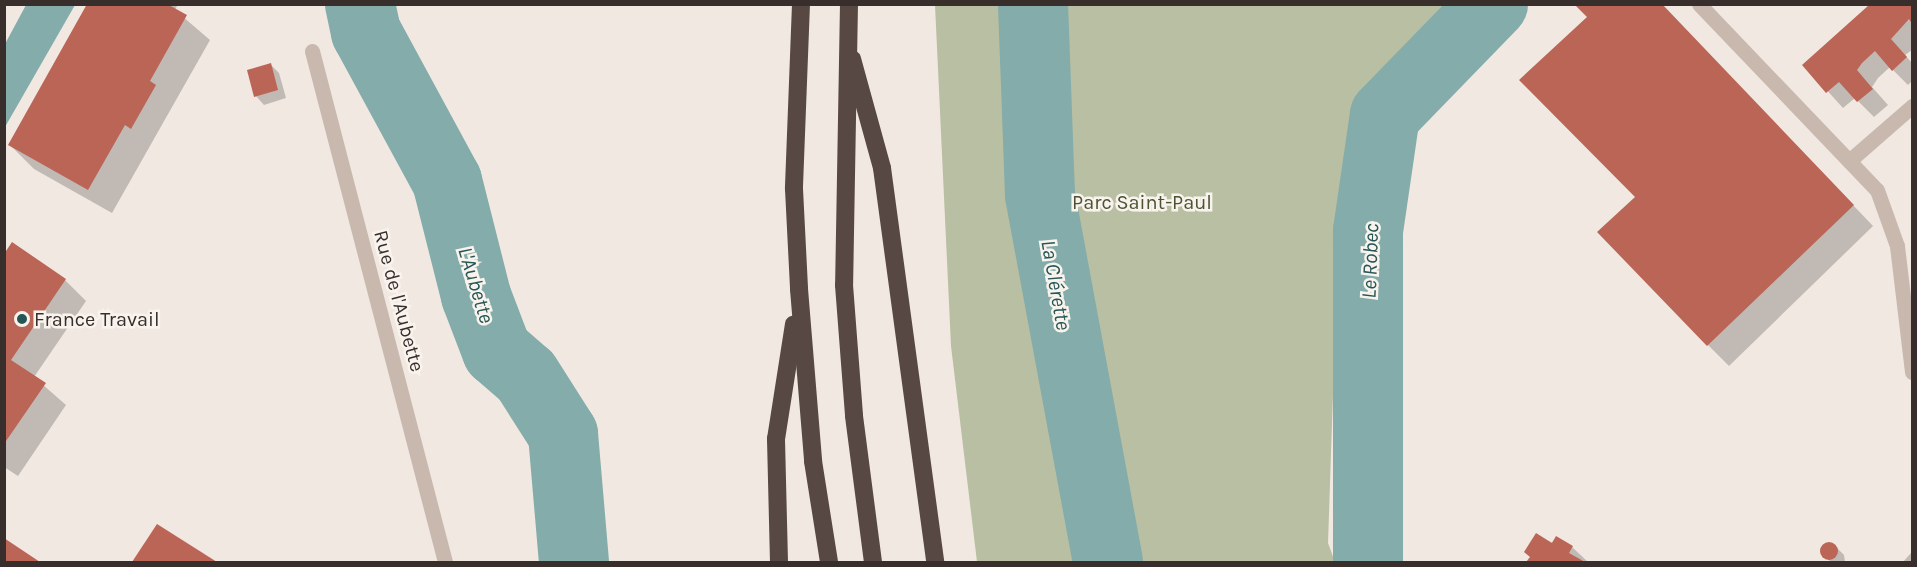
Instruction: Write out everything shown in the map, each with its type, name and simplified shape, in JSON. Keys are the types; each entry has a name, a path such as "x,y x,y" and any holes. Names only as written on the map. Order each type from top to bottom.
{"highway":[{"path":"801,4 794,189 799,289 813,461 829,562"},
{"path":"849,4 846,36 844,285 854,416 873,562"},
{"path":"846,36 882,168 935,562"},
{"path":"779,562 776,439 799,289"}],"street":[{"path":"1699,4 1876,190 1897,246 1912,372"},
{"name":"Rue de l'Aubette","path":"312,51 445,562"},
{"path":"1849,161 1912,106"}],"green space":[{"name":"Parc Saint-Paul","path":"935,5 1457,5 1357,100 1340,187 1328,543 1335,562 977,562 951,346"}],"water":[{"path":"26,5 75,5 5,127 5,44"}],"building":[{"path":"87,4 167,4 187,15 150,81 156,85 131,129 125,125 88,190 8,145"},
{"path":"1574,4 1662,4 1854,205 1707,346 1597,232 1635,197 1519,80 1587,17"},
{"path":"1869,5 1912,5 1912,24 1909,19 1891,39 1907,57 1892,71 1875,51 1857,70 1873,89 1857,102 1839,82 1826,93 1802,65"},
{"path":"271,63 278,90 254,97 247,70"},
{"name":"France Travail","path":"12,242 66,279 11,360 46,383 4,444 4,254"},
{"path":"157,524 217,562 132,562"},
{"path":"1536,533 1552,543 1556,536 1573,546 1569,553 1585,562 1526,562 1530,557 1524,552"},
{"path":"4,538 40,562 4,562"},
{"path":"1829,542 1835,545 1838,551 1835,557 1829,560 1823,557 1820,551 1823,545"}],"waterway":[{"name":"L'Aubette","path":"360,4 366,32 447,181 476,296 497,351 526,376 563,434 574,562"},
{"name":"La Clérette","path":"1033,4 1040,195 1108,562"},
{"name":"Le Robec","path":"1368,562 1368,231 1385,115 1493,4"}],"place":[{"name":"France Travail","path":"22,319"}]}
